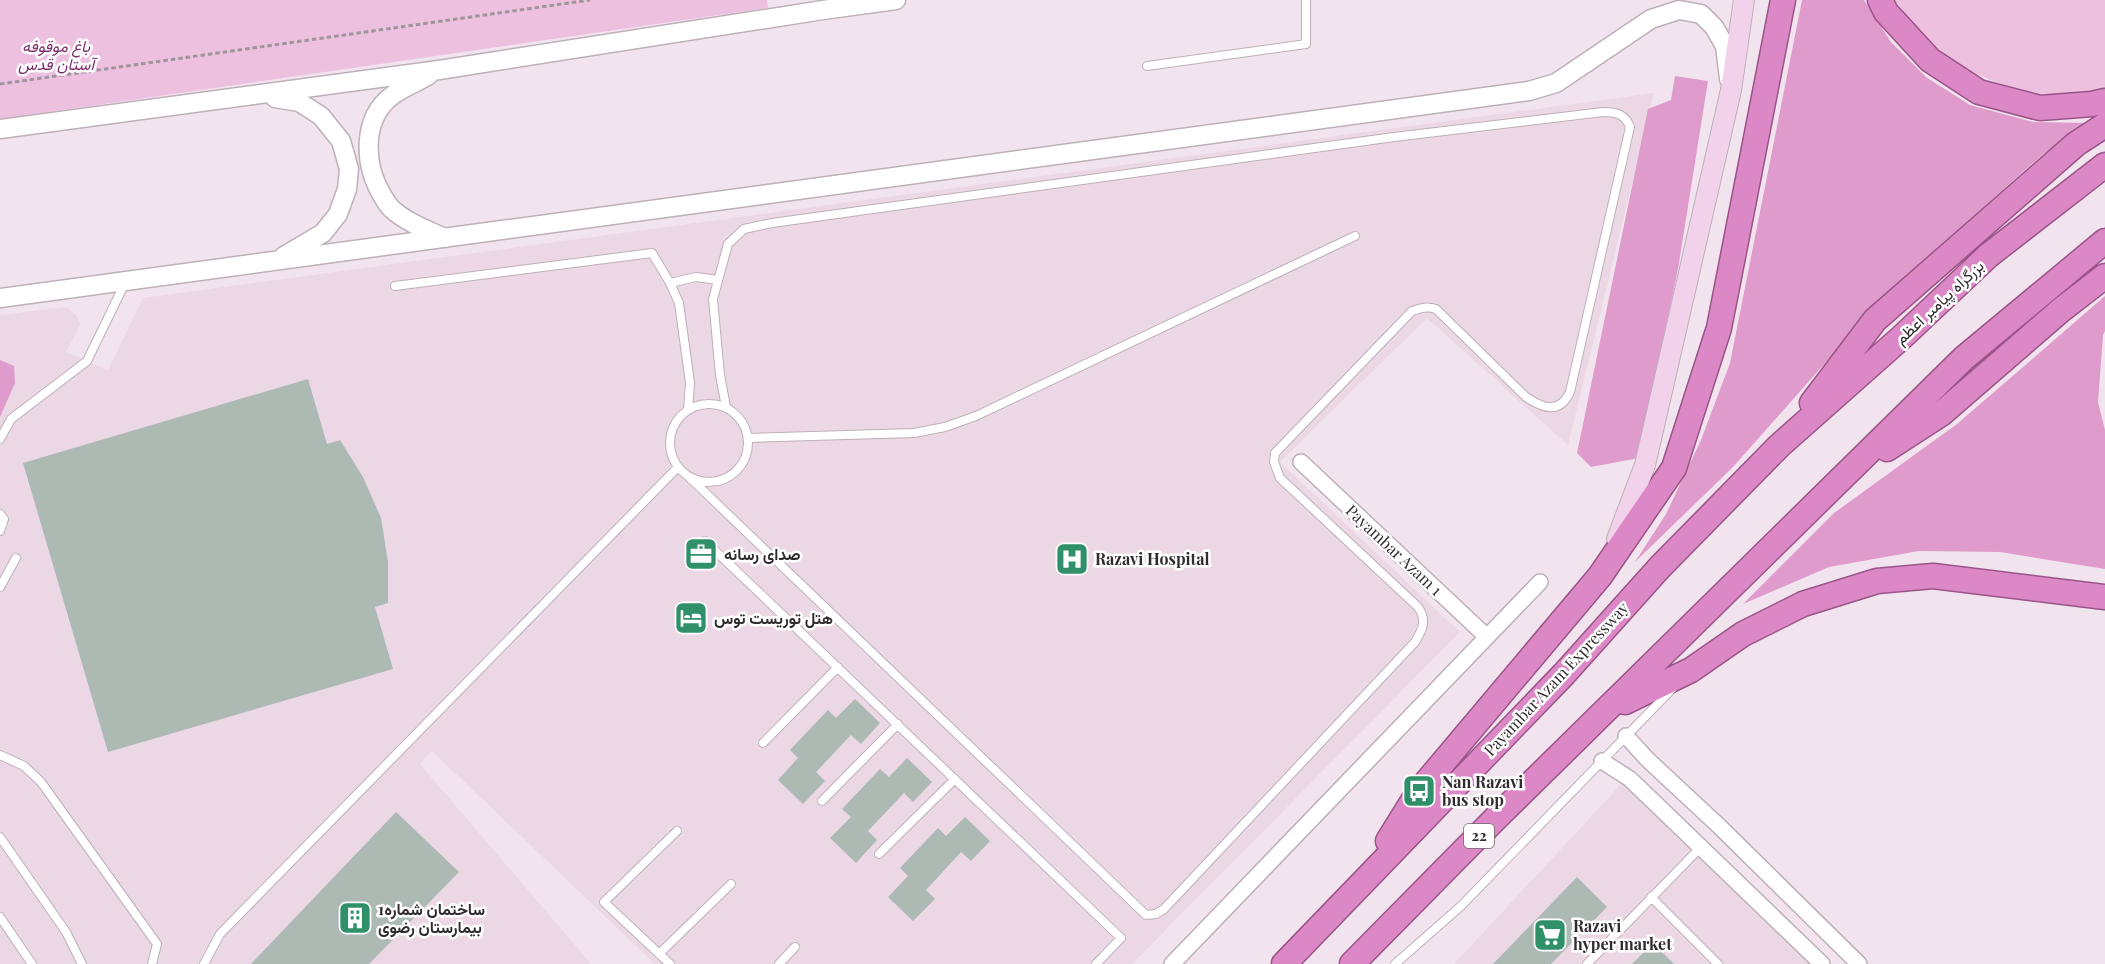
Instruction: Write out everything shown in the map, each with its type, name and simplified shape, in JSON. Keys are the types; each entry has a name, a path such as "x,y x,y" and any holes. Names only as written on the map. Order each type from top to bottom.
{"highway":[{"path":"1365,878 1419,791 1600,576 1674,468 1719,328 1783,0"},
{"path":"1880,0 1886,12 1930,60 1979,92 2040,108 2105,101"},
{"path":"1779,446 1875,320 2076,144 2105,125"},
{"name":"بزرگراه پیامبر اعظم","path":"1779,446 1902,337 1989,255 2105,165"},
{"path":"1845,477 1964,358 2105,241"},
{"path":"1845,477 1941,414 2061,310 2105,276"},
{"name":"Payambar Azam Expressway","path":"1284,964 1564,674 1660,567 1779,446"},
{"name":"22","path":"1352,964 1494,820 1845,477"},
{"path":"1608,710 1691,670 1743,634 1803,604 1876,581 1933,576 2100,598"}],"main road":[{"path":"1600,576 1628,513 1645,465 1731,90 1744,0"}],"street":[{"path":"0,129 439,70 822,5 897,0"},
{"path":"0,298 1529,91 1556,83 1651,19 1679,10 1696,0"},
{"path":"1679,10 1701,14 1714,27 1725,46 1731,90"},
{"path":"439,70 392,96 374,119 369,140 369,162 378,189 391,209 408,222 446,238"},
{"path":"254,95 299,102 321,116 341,141 349,169 347,189 338,214 323,233 274,261"},
{"name":"Payambar Azam 1","path":"1301,462 1487,637"},
{"path":"1172,964 1540,582"},
{"path":"1626,736 1859,964"},
{"path":"1602,761 1630,778 1699,848 1822,964"},
{"path":"1699,848 1720,827"}],"lane":[{"path":"1147,66 1306,44 1306,0"},
{"path":"688,476 699,482 712,483 725,480 736,473 744,463 748,451 745,425 726,407 713,404 700,405 687,410 678,419 672,430 670,443 672,456 678,467 1146,915 1156,914 1164,909 1414,642 1424,622 1418,607 1280,478 1274,462 1275,453 1412,311 1422,307 1436,309 1526,397 1541,407 1558,406 1566,400 1630,127 1628,120 1618,112 1603,112 1394,137 772,222 744,229 728,244 713,299 720,375 726,407"},
{"path":"748,438 914,433 945,427 976,416 1355,236"},
{"path":"395,286 652,253 679,303 690,383 687,410"},
{"path":"670,283 696,277 718,280"},
{"path":"0,439 11,419 87,361 125,282"},
{"path":"204,964 220,934 678,467"},
{"path":"0,514 4,519 0,531"},
{"path":"705,541 1120,938 1096,964"},
{"path":"0,587 16,558"},
{"path":"764,743 838,667"},
{"path":"1395,964 1461,906 1691,670"},
{"path":"822,801 898,724"},
{"path":"0,755 24,766 41,782 82,838 157,944 152,964"},
{"path":"879,854 955,779"},
{"path":"670,964 604,902 677,831"},
{"path":"0,837 66,932 82,964"},
{"path":"1587,964 1699,848"},
{"path":"659,954 731,884"},
{"path":"1651,897 1718,964"},
{"path":"0,917 32,964"},
{"path":"778,964 795,947"}],"path":[{"path":"0,84 590,0"}],"shaded area":[{"path":"1802,0 1864,0 1891,42 1926,77 1970,105 2033,122 2088,123 2042,155 1888,292 1733,467 1635,562 1666,514 1701,440 1730,363"},
{"path":"1675,76 1708,81 1678,269 1639,458 1591,467 1577,453 1648,109 1671,100"},
{"name":"Razavi Hospital","path":"1654,93 1568,445 1427,318 1280,462 1460,632 1132,964 655,964 432,751 420,764 591,964 0,964 0,315 67,307 77,316 80,325 66,352 108,370 143,298"},
{"path":"2105,296 2105,331 2098,402 2105,430 2105,569 2000,552 1919,551 1829,567 1743,604 1834,513 1957,424"},
{"path":"0,360 14,366 15,383 0,417"},
{"path":"1625,780 1813,964 1454,964"}],"green space":[{"name":"باغ موقوفه آستان قدس","path":"0,0 767,0 768,8 0,119"},
{"path":"1895,0 2105,0 2105,88 2088,94 2026,94 1971,72 1926,41"}],"building":[{"path":"308,379 327,444 340,440 363,477 381,518 388,562 388,603 375,607 393,669 108,752 23,463"},
{"path":"855,699 880,723 861,744 851,735 816,772 825,781 803,804 778,780 798,758 790,750 828,710 836,718"},
{"path":"907,758 932,782 913,802 904,793 868,831 877,840 856,863 830,838 851,817 842,809 880,769 889,777"},
{"name":"ساختمان شماره1 بیمارستان رضوی","path":"396,812 459,872 369,964 251,964"},
{"path":"965,817 990,841 971,861 961,852 926,890 935,899 913,921 888,897 908,876 900,868 938,828 946,836"},
{"name":"Razavi hyper market","path":"1577,877 1607,907 1551,964 1493,964"},
{"path":"1653,943 1674,964 1632,964"}],"place":[{"name":"صدای رسانه","path":"701,554"},
{"name":"Razavi Hospital","path":"1072,559"},
{"name":"هتل توریست توس","path":"691,618"},
{"name":"Nan Razavi bus stop","path":"1419,791"},
{"name":"ساختمان شماره1 بیمارستان رضوی","path":"355,918"},
{"name":"Razavi hyper market","path":"1550,935"}]}
